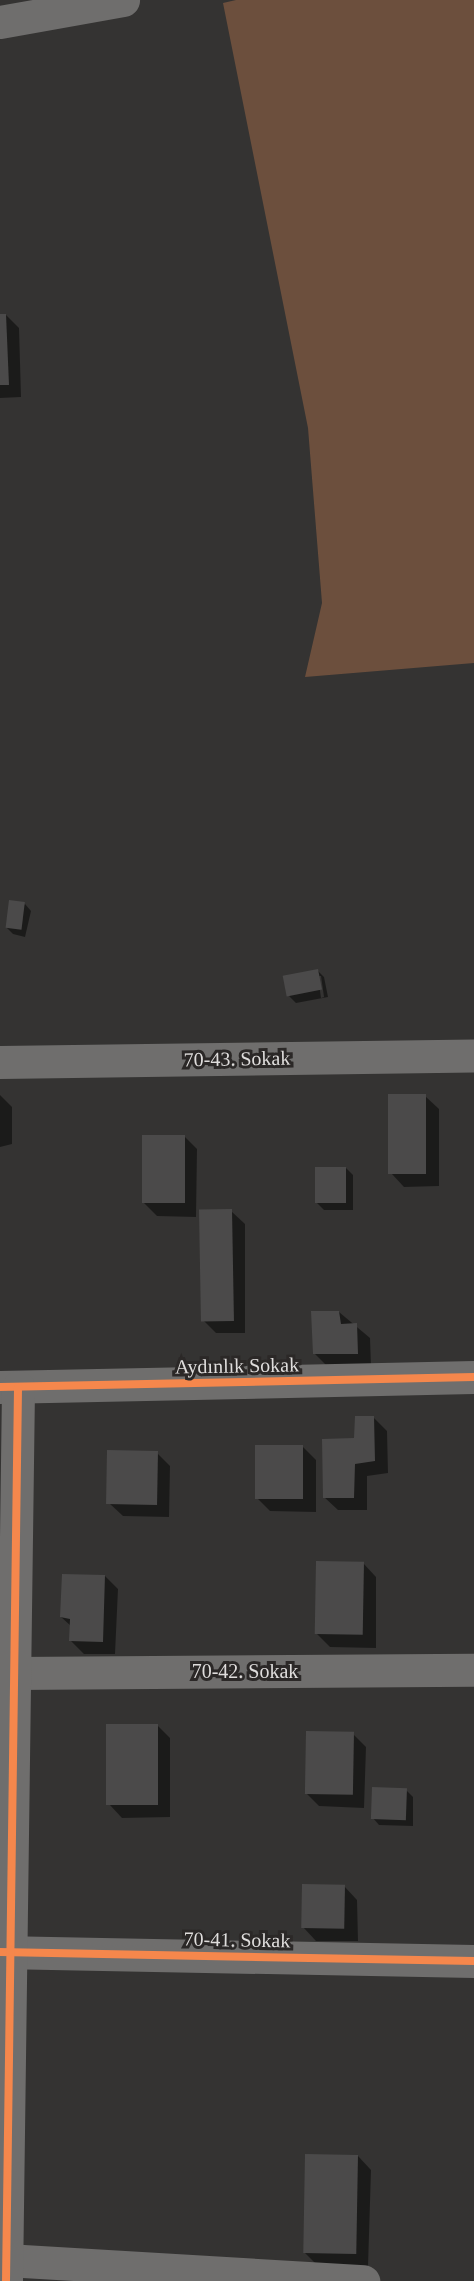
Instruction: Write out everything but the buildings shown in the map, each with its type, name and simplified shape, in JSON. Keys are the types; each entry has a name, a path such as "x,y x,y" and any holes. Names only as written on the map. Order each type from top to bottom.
{"street":[{"path":"0,22 123,0"},
{"name":"70-43. Sokak","path":"0,1062 474,1055"},
{"name":"Aydınlık Sokak","path":"9,1387 474,1377"},
{"path":"9,1387 15,1673 6,1952 6,2271 363,2281"},
{"name":"70-42. Sokak","path":"15,1673 474,1670"},
{"name":"70-41. Sokak","path":"6,1952 474,1961"}],"shaded area":[{"path":"236,0 474,0 474,663 305,677 322,603 308,428 223,3"}],"cycle path":[{"path":"0,1387 474,1377"},
{"path":"6,2281 18,1387"},
{"path":"0,1952 474,1961"}]}
